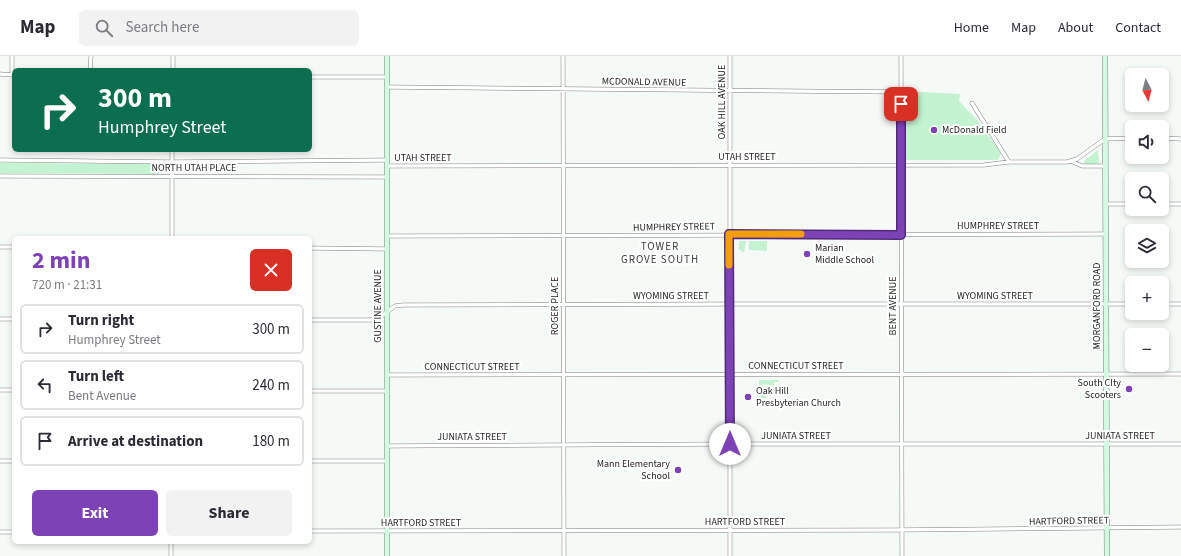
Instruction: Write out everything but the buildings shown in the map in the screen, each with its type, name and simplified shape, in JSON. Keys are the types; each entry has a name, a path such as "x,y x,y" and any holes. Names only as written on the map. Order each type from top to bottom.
{"street":[{"path":"12,56 13,68"},
{"path":"90,56 90,68"},
{"path":"173,56 173,68"},
{"name":"GUSTINE AVENUE","path":"387,56 387,556"},
{"name":"ROGER PLACE","path":"563,56 564,556"},
{"name":"OAK HILL AVENUE","path":"730,56 730,556"},
{"name":"BENT AVENUE","path":"901,56 902,556"},
{"name":"MORGANFORD ROAD","path":"1105,56 1107,556"},
{"path":"0,74 12,74"},
{"path":"312,77 387,77"},
{"name":"MCDONALD AVENUE","path":"387,87 901,92"},
{"path":"972,103 1009,162"},
{"path":"1071,161 1077,159 1105,139 1125,138"},
{"path":"1169,138 1181,139"},
{"path":"172,152 172,236"},
{"name":"UTAH STREET","path":"0,160 563,166 984,165 1009,162 1071,161 1082,166 1105,166"},
{"name":"NORTH UTAH PLACE","path":"0,176 387,176"},
{"path":"1106,204 1125,204"},
{"path":"1169,204 1181,204"},
{"name":"HUMPHREY STREET","path":"387,236 1106,234"},
{"path":"0,247 12,247"},
{"path":"312,248 387,248"},
{"name":"WYOMING STREET","path":"312,320 371,320 380,317 395,306 403,305 1125,304"},
{"path":"1169,304 1181,304"},
{"path":"0,319 12,319"},
{"name":"CONNECTICUT STREET","path":"387,375 1181,374"},
{"path":"0,390 12,390"},
{"path":"312,391 387,391"},
{"name":"JUNIATA STREET","path":"387,446 1181,444"},
{"path":"0,461 12,461"},
{"path":"312,462 387,461"},
{"name":"HARTFORD STREET","path":"312,531 1181,528"},
{"path":"0,532 12,532"},
{"path":"171,544 171,556"}],"green space":[{"path":"904,91 960,94 959,101 977,120 1001,153 998,160 905,160"},
{"path":"1098,150 1098,164 1084,164 1084,161"},
{"path":"0,163 155,164 160,166 161,171 158,174 0,173"},
{"path":"739,241 746,241 744,252 739,250"},
{"path":"749,241 767,241 767,251 749,250"},
{"path":"759,380 779,380 779,382 774,382 774,386 763,384 762,387 759,387"},
{"path":"758,388 765,390 766,398 758,398"}],"slow traffic":[{"path":"729,265 729,234 801,234"}],"place":[{"name":"McDonald Field","path":"934,130"},
{"name":"Marian Middle School","path":"807,254"},
{"name":"South CIty Scooters","path":"1129,389"},
{"name":"Oak Hill Presbyterian Church","path":"748,397"},
{"name":"Mann Elementary School","path":"678,470"}],"district":[{"name":"TOWER GROVE SOUTH","path":"660,252"}],"route":[{"path":"730,444 729,234 901,235 901,104"}]}
